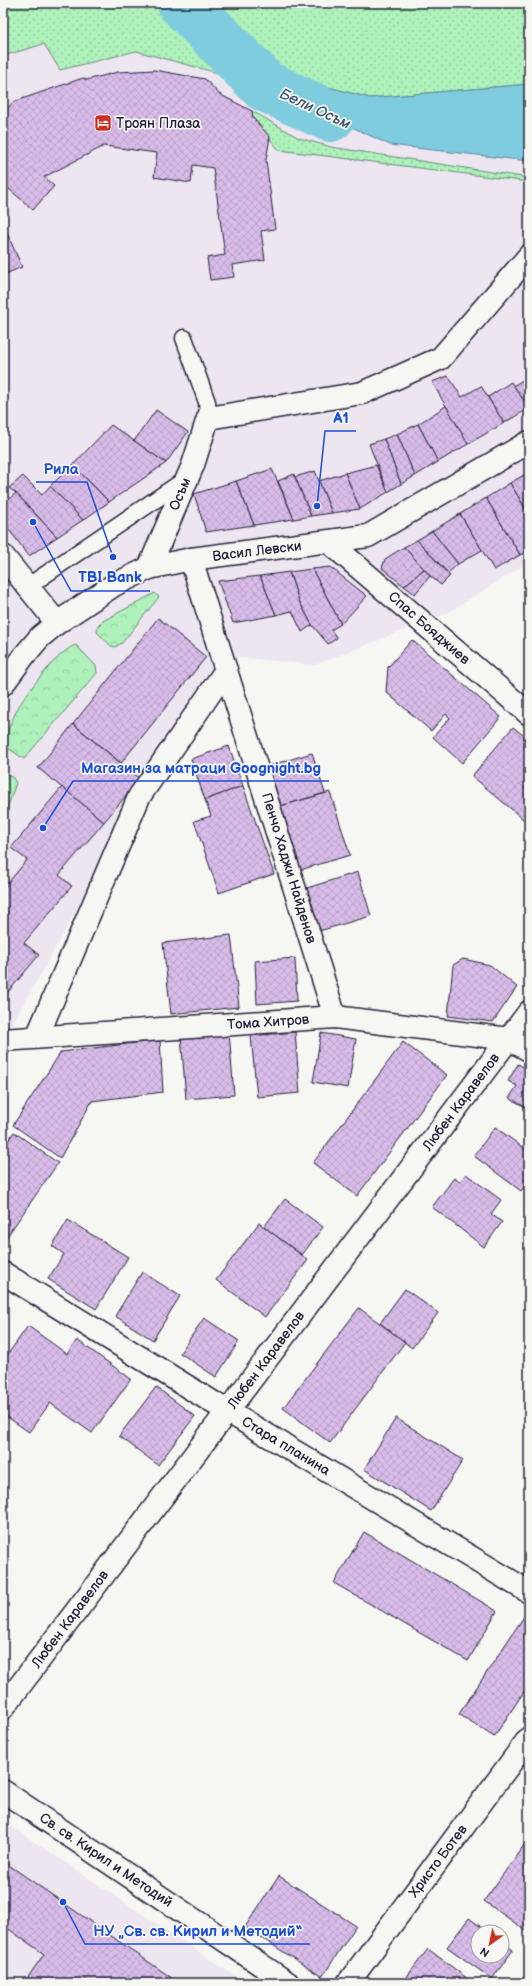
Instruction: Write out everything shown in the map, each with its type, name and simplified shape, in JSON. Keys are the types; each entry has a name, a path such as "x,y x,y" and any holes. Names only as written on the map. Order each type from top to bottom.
{"street":[{"path":"208,418 362,393 441,358 529,256"},
{"name":"Осъм","path":"148,568 186,480 208,418"},
{"name":"Васил Левски","path":"3,684 40,637 57,623 114,585 148,568 191,559 368,536 529,442"},
{"name":"Спас Бояджиев","path":"329,542 529,714"},
{"path":"3,556 57,623"},
{"name":"Пенчо Хаджи Найденов","path":"191,559 335,1017"},
{"path":"37,1037 139,797 226,670"},
{"name":"Любен Каравелов","path":"3,1708 529,1012"},
{"name":"Тома Хитров","path":"3,1040 335,1017 509,1039 529,1050"},
{"name":"Стара планина","path":"6,1280 529,1592"},
{"name":"Христо Ботев","path":"348,1983 529,1738"},
{"name":"Св. св. Кирил и Методий","path":"3,1791 288,1983"}],"lane":[{"path":"184,338 207,402 208,418"},
{"path":"27,587 186,480"}],"shaded area":[{"path":"45,44 60,70 136,51 244,80 313,83 370,98 529,84 529,562 447,613 315,665 238,657 139,797 3,1039 3,56"},
{"path":"3,1821 245,1983 3,1983"}],"green space":[{"path":"3,3 529,3 529,84 370,98 313,83 244,80 136,51 60,70 44,44 3,56"},
{"path":"252,111 299,138 331,147 529,178 529,182 279,150 253,118"},
{"path":"155,593 159,597 122,643 115,647 111,646 97,632 98,626 103,621"},
{"path":"76,645 96,666 97,673 24,759 5,746 4,740 15,714 23,699 45,671 69,648"},
{"path":"3,772 13,778 16,783 3,820"}],"water":[{"path":"313,83 370,98 529,84 529,161 390,145 265,86"}],"building":[{"path":"154,70 205,79 219,94 252,111 253,118 270,137 266,160 275,229 261,231 265,260 232,265 234,277 210,280 207,258 225,255 213,168 193,165 191,183 154,177 157,153 104,146 44,177 54,186 33,210 8,188 3,193 3,114 13,102 83,78 86,80 118,72"},
{"path":"3,224 22,267 3,275"},
{"path":"448,376 462,397 481,386 504,423 468,444 432,382"},
{"path":"529,376 529,407 513,386"},
{"path":"511,382 529,408 504,423 488,397"},
{"path":"446,406 468,444 438,462 418,424"},
{"path":"156,410 188,432 166,463 134,441"},
{"path":"418,424 438,462 415,476 397,434"},
{"path":"111,425 166,463 109,502 73,465"},
{"path":"397,434 415,476 401,484 384,439"},
{"path":"384,439 401,484 388,492 369,444"},
{"path":"73,465 109,502 83,520 50,486"},
{"path":"376,465 388,492 360,509 345,473"},
{"path":"272,469 294,519 254,525 236,481"},
{"path":"315,471 332,513 311,516 295,477"},
{"path":"529,472 529,515 510,483"},
{"path":"345,473 360,509 332,513 319,481"},
{"path":"294,474 311,516 294,519 278,481"},
{"path":"23,476 42,495 50,486 83,520 57,537 16,493 9,488"},
{"path":"236,481 254,525 206,532 194,494"},
{"path":"510,483 529,515 529,549 520,555 486,498"},
{"path":"16,493 57,537 29,556 3,522 3,504"},
{"path":"486,498 520,555 494,570 460,514"},
{"path":"460,514 482,550 458,564 432,531"},
{"path":"432,531 458,564 448,573 417,540"},
{"path":"417,540 450,576 441,585 430,576 404,547"},
{"path":"404,547 424,569 404,586 382,568 385,559"},
{"path":"330,567 367,596 341,624 312,569"},
{"path":"312,569 341,624 331,630 337,638 328,644 312,625 299,601 289,572"},
{"path":"424,569 430,576 415,594 404,586"},
{"path":"289,572 299,601 312,625 302,632 292,611 276,615 260,576"},
{"path":"260,576 276,615 233,623 218,581"},
{"path":"158,618 206,657 121,763 73,724"},
{"path":"412,640 501,717 462,763 433,737 450,718 446,714 431,731 386,692 388,667"},
{"path":"73,724 140,779 104,822 38,768"},
{"path":"513,727 529,740 529,824 472,776"},
{"path":"229,746 243,786 205,800 191,759"},
{"path":"312,753 325,793 281,806 268,766"},
{"path":"243,786 274,874 219,893 194,821 211,816 205,800"},
{"path":"62,787 104,822 59,875 72,886 24,943 39,955 3,998 3,924 5,922 3,920 3,889 27,860 11,848"},
{"path":"330,792 350,855 300,870 281,806"},
{"path":"358,872 371,916 319,931 307,888"},
{"path":"231,935 239,1007 171,1014 163,943"},
{"path":"295,958 297,1001 257,1004 255,961"},
{"path":"463,959 490,965 517,987 493,1022 448,1016 453,965"},
{"path":"229,1032 234,1095 186,1099 181,1036"},
{"path":"295,1032 300,1093 257,1097 251,1036"},
{"path":"321,1033 356,1039 348,1088 313,1082"},
{"path":"160,1040 163,1092 92,1101 60,1158 13,1125 61,1052"},
{"path":"403,1042 447,1075 357,1196 313,1163"},
{"path":"518,1064 527,1069 529,1065 529,1109 509,1098 517,1086 508,1081"},
{"path":"495,1127 529,1152 529,1180 521,1191 474,1156"},
{"path":"14,1132 58,1163 3,1242 3,1148"},
{"path":"466,1174 501,1200 491,1214 502,1222 484,1247 432,1207 454,1178 460,1182"},
{"path":"285,1199 323,1227 302,1255 264,1227"},
{"path":"68,1220 128,1257 96,1309 48,1279 64,1254 52,1246"},
{"path":"259,1223 308,1260 265,1317 216,1280"},
{"path":"142,1272 180,1296 153,1340 115,1316"},
{"path":"405,1289 438,1313 412,1348 380,1323"},
{"path":"359,1308 405,1342 330,1443 283,1408"},
{"path":"204,1318 239,1341 216,1377 180,1353"},
{"path":"28,1326 67,1354 77,1340 131,1379 92,1433 50,1403 29,1432 3,1414 3,1361"},
{"path":"156,1387 195,1416 158,1465 119,1436"},
{"path":"396,1418 463,1460 431,1511 364,1469"},
{"path":"364,1532 497,1611 468,1661 334,1583"},
{"path":"529,1609 529,1684 494,1737 459,1714"},
{"path":"529,1838 529,1933 484,1901"},
{"path":"3,1861 179,1983 90,1983 85,1979 82,1983 24,1983 44,1954 3,1925"},
{"path":"279,1876 356,1926 322,1977 245,1927"},
{"path":"469,1918 477,1924 470,1924 470,1963 447,1947"},
{"path":"428,1949 468,1979 465,1983 402,1983"},
{"path":"471,1964 503,1964 492,1979"}],"waterway":[{"name":"Бели Осъм","path":"183,3 265,86 330,116"}],"place":[{"name":"Троян Плаза","path":"103,123"},
{"name":"A1","path":"317,506"},
{"name":"TBI Bank","path":"33,522"},
{"name":"Рила","path":"113,557"},
{"name":"Магазин за матраци Goognight.bg","path":"43,828"},
{"name":"НУ „Св. св. Кирил и Методий“","path":"63,1902"}]}
